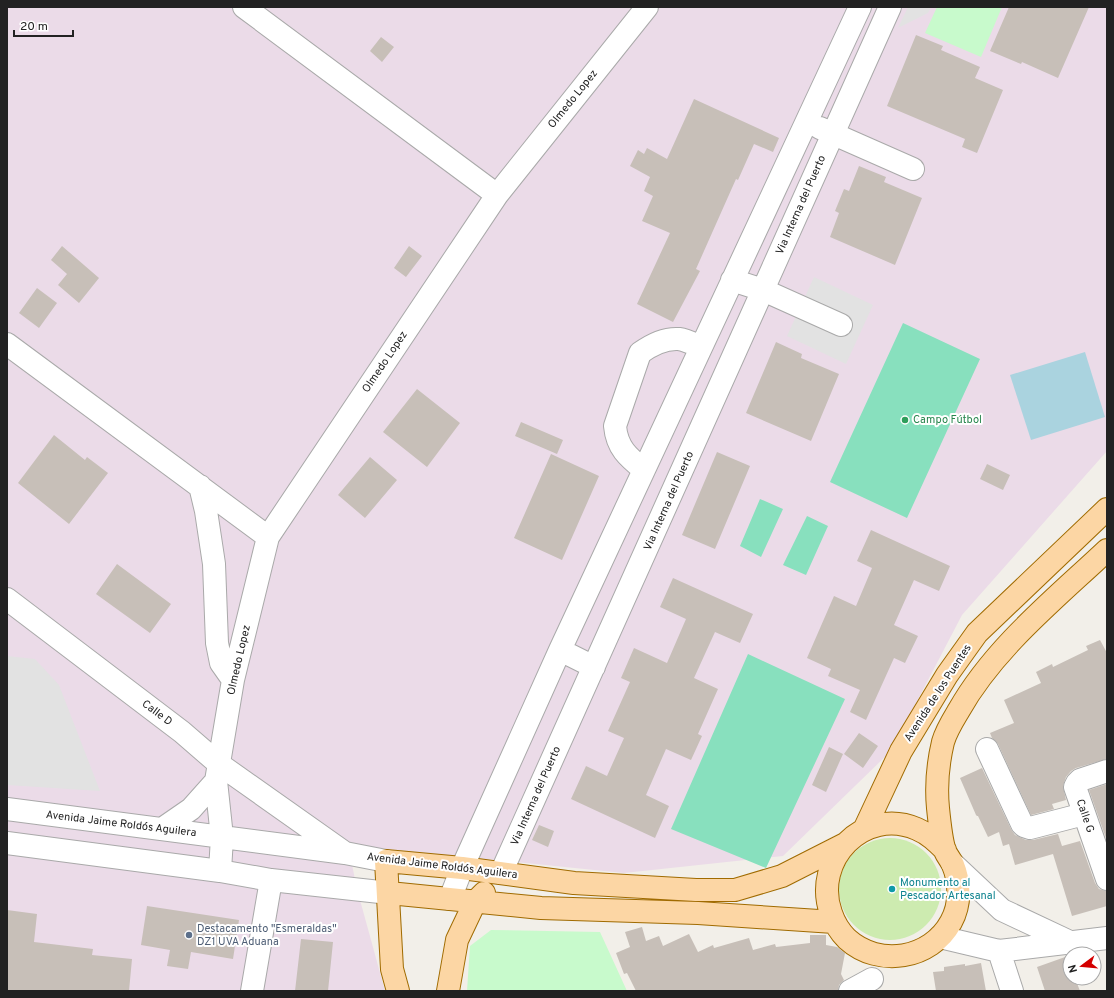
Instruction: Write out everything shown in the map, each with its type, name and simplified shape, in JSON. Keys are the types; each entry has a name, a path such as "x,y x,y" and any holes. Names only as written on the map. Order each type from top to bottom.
{"main road":[{"name":"Avenida de los Puentes","path":"864,830 900,751 947,675 977,633 1107,509"},
{"path":"949,857 932,837 911,827 899,824 881,825 864,830 846,843 833,860 827,880 827,902 834,922 847,939 864,951 883,956 904,956 923,950 940,937 952,921 958,902 958,882 949,857 938,808 938,772 944,741 953,720 968,693 1007,645 1107,550"},
{"name":"Avenida Jaime Roldós Aguilera","path":"386,861 462,868 574,883 696,890 735,890 782,876 846,843"},
{"path":"386,861 392,968 398,991"},
{"name":"Via Interna del Puerto","path":"448,991 457,940 475,902 501,873"},
{"path":"696,890 698,913"},
{"path":"388,893 541,908 698,913 834,922"}],"street":[{"path":"244,7 497,195"},
{"name":"Olmedo Lopez","path":"218,773 233,680 268,536 497,195 647,7"},
{"path":"450,899 462,868 560,650 860,7"},
{"name":"Via Interna del Puerto","path":"501,873 890,7"},
{"path":"806,122 913,169"},
{"path":"732,280 763,290 841,325"},
{"path":"644,470 626,455 620,446 616,435 615,426 640,353 649,346 660,342 680,339 701,347"},
{"path":"7,344 268,536"},
{"path":"666,422 698,435"},
{"path":"200,486 206,511 214,564 217,642 221,663 233,680"},
{"name":"Calle D","path":"7,599 182,732 218,773 345,853"},
{"path":"560,650 594,667"},
{"path":"987,749 1024,826 1030,828 1084,814"},
{"name":"Calle G","path":"1107,771 1080,780 1075,787 1107,879"},
{"path":"162,829 191,809 218,773"},
{"path":"218,773 222,837 220,871"},
{"name":"Avenida Jaime Roldós Aguilera","path":"7,809 345,853 386,861"},
{"path":"7,843 220,871 271,880 388,893"},
{"path":"949,857 1002,910 1071,942"},
{"path":"252,991 271,880"},
{"path":"940,937 999,951 1107,938"},
{"path":"999,951 1012,991"},
{"path":"850,991 872,979"}],"shaded area":[{"path":"7,7 1107,7 1107,451 962,615 891,751 783,856 624,873 348,845 357,889 385,991 7,991"},
{"path":"908,7 931,7 928,13 898,28"},
{"path":"814,277 873,305 846,364 787,336"},
{"path":"7,656 35,659 59,685 100,791 7,785"}],"green space":[{"path":"937,7 1002,7 981,57 925,33"},
{"name":"Campo Fútbol","path":"903,323 980,359 907,518 830,482"},
{"path":"760,499 783,509 761,557 740,546"},
{"path":"807,516 828,526 806,575 783,565"},
{"path":"748,654 845,699 766,868 671,829"},
{"path":"880,838 900,838 919,846 933,860 941,879 941,899 938,909 933,918 919,932 900,940 880,940 861,932 847,918 839,899 839,879 847,860 861,846"},
{"path":"491,930 600,932 627,991 467,991 470,946"}],"water":[{"path":"1085,352 1105,417 1031,440 1010,375"}],"building":[{"path":"1009,7 1089,7 1058,78 1022,62 1021,64 990,51"},
{"path":"916,35 943,46 941,50 980,67 975,78 1003,90 977,153 962,147 965,139 887,106"},
{"path":"381,37 394,47 382,62 370,51"},
{"path":"694,99 779,138 773,152 754,144 738,180 736,179 696,269 700,271 673,322 637,304 670,233 642,221 653,196 644,191 650,177 630,166 638,150 644,154 647,148 667,159"},
{"path":"859,166 886,177 884,182 922,198 895,265 830,237 839,213 835,211 844,189 849,191"},
{"path":"62,246 99,278 79,303 58,285 67,274 51,260"},
{"path":"409,246 422,256 406,277 394,268"},
{"path":"37,288 57,303 39,328 19,313"},
{"path":"776,342 802,354 801,358 839,374 811,441 746,413"},
{"path":"417,389 460,423 427,467 383,432"},
{"path":"521,422 563,440 557,454 515,436"},
{"path":"54,435 85,460 87,457 108,473 69,524 18,483"},
{"path":"717,452 750,466 715,549 682,535"},
{"path":"551,454 599,476 562,560 514,538"},
{"path":"370,457 397,480 365,518 338,495"},
{"path":"987,464 1010,475 1003,490 980,479"},
{"path":"871,530 950,566 939,591 914,580 894,625 918,636 905,663 894,658 866,720 850,712 860,690 828,676 831,669 807,658 834,596 856,606 872,568 857,561"},
{"path":"117,564 171,604 150,633 96,594"},
{"path":"673,578 753,614 740,643 715,632 694,678 718,689 698,734 702,736 691,760 666,749 646,795 669,806 655,838 571,799 586,766 607,776 624,738 608,731 630,682 621,678 634,648 667,663 686,619 660,607"},
{"path":"1100,640 1107,653 1107,759 1076,768 1071,771 1066,777 1063,786 1066,800 1052,804 1054,809 1031,815 998,744 992,738 990,733 1014,723 1004,700 1041,683 1036,672 1052,664 1053,667 1088,650 1086,646"},
{"path":"859,733 878,746 863,768 844,754"},
{"path":"829,747 843,754 826,792 812,785"},
{"path":"982,768 1015,835 1026,840 1033,840 1058,834 1062,846 1080,841 1095,883 1099,889 1106,891 1107,906 1072,916 1053,854 1015,865 1009,844 1003,846 999,832 988,837 978,816 976,815 960,778"},
{"path":"1107,784 1107,841 1089,790"},
{"path":"539,825 554,831 548,847 532,840"},
{"path":"147,906 239,920 233,959 191,952 188,969 167,966 170,950 141,945"},
{"path":"7,910 37,914 34,942 93,949 92,955 132,959 129,991 7,991"},
{"path":"642,927 646,941 659,936 663,946 689,934 698,952 713,945 714,948 749,938 753,950 775,944 776,947 810,943 810,935 826,935 826,945 837,947 845,953 841,974 844,980 839,985 838,991 636,991 627,973 624,974 616,953 630,947 625,932"},
{"path":"301,939 333,942 328,991 295,991"},
{"path":"1062,958 1062,986 1078,986 1080,991 1045,991 1037,967"},
{"path":"981,963 986,991 936,991 933,972 944,971 944,967 965,964 965,966"}],"place":[{"name":"Campo Fútbol","path":"905,420"},
{"name":"Monumento al Pescador Artesanal","path":"892,889"},
{"name":"Destacamento \"Esmeraldas\" DZ1 UVA Aduana","path":"189,935"}]}
